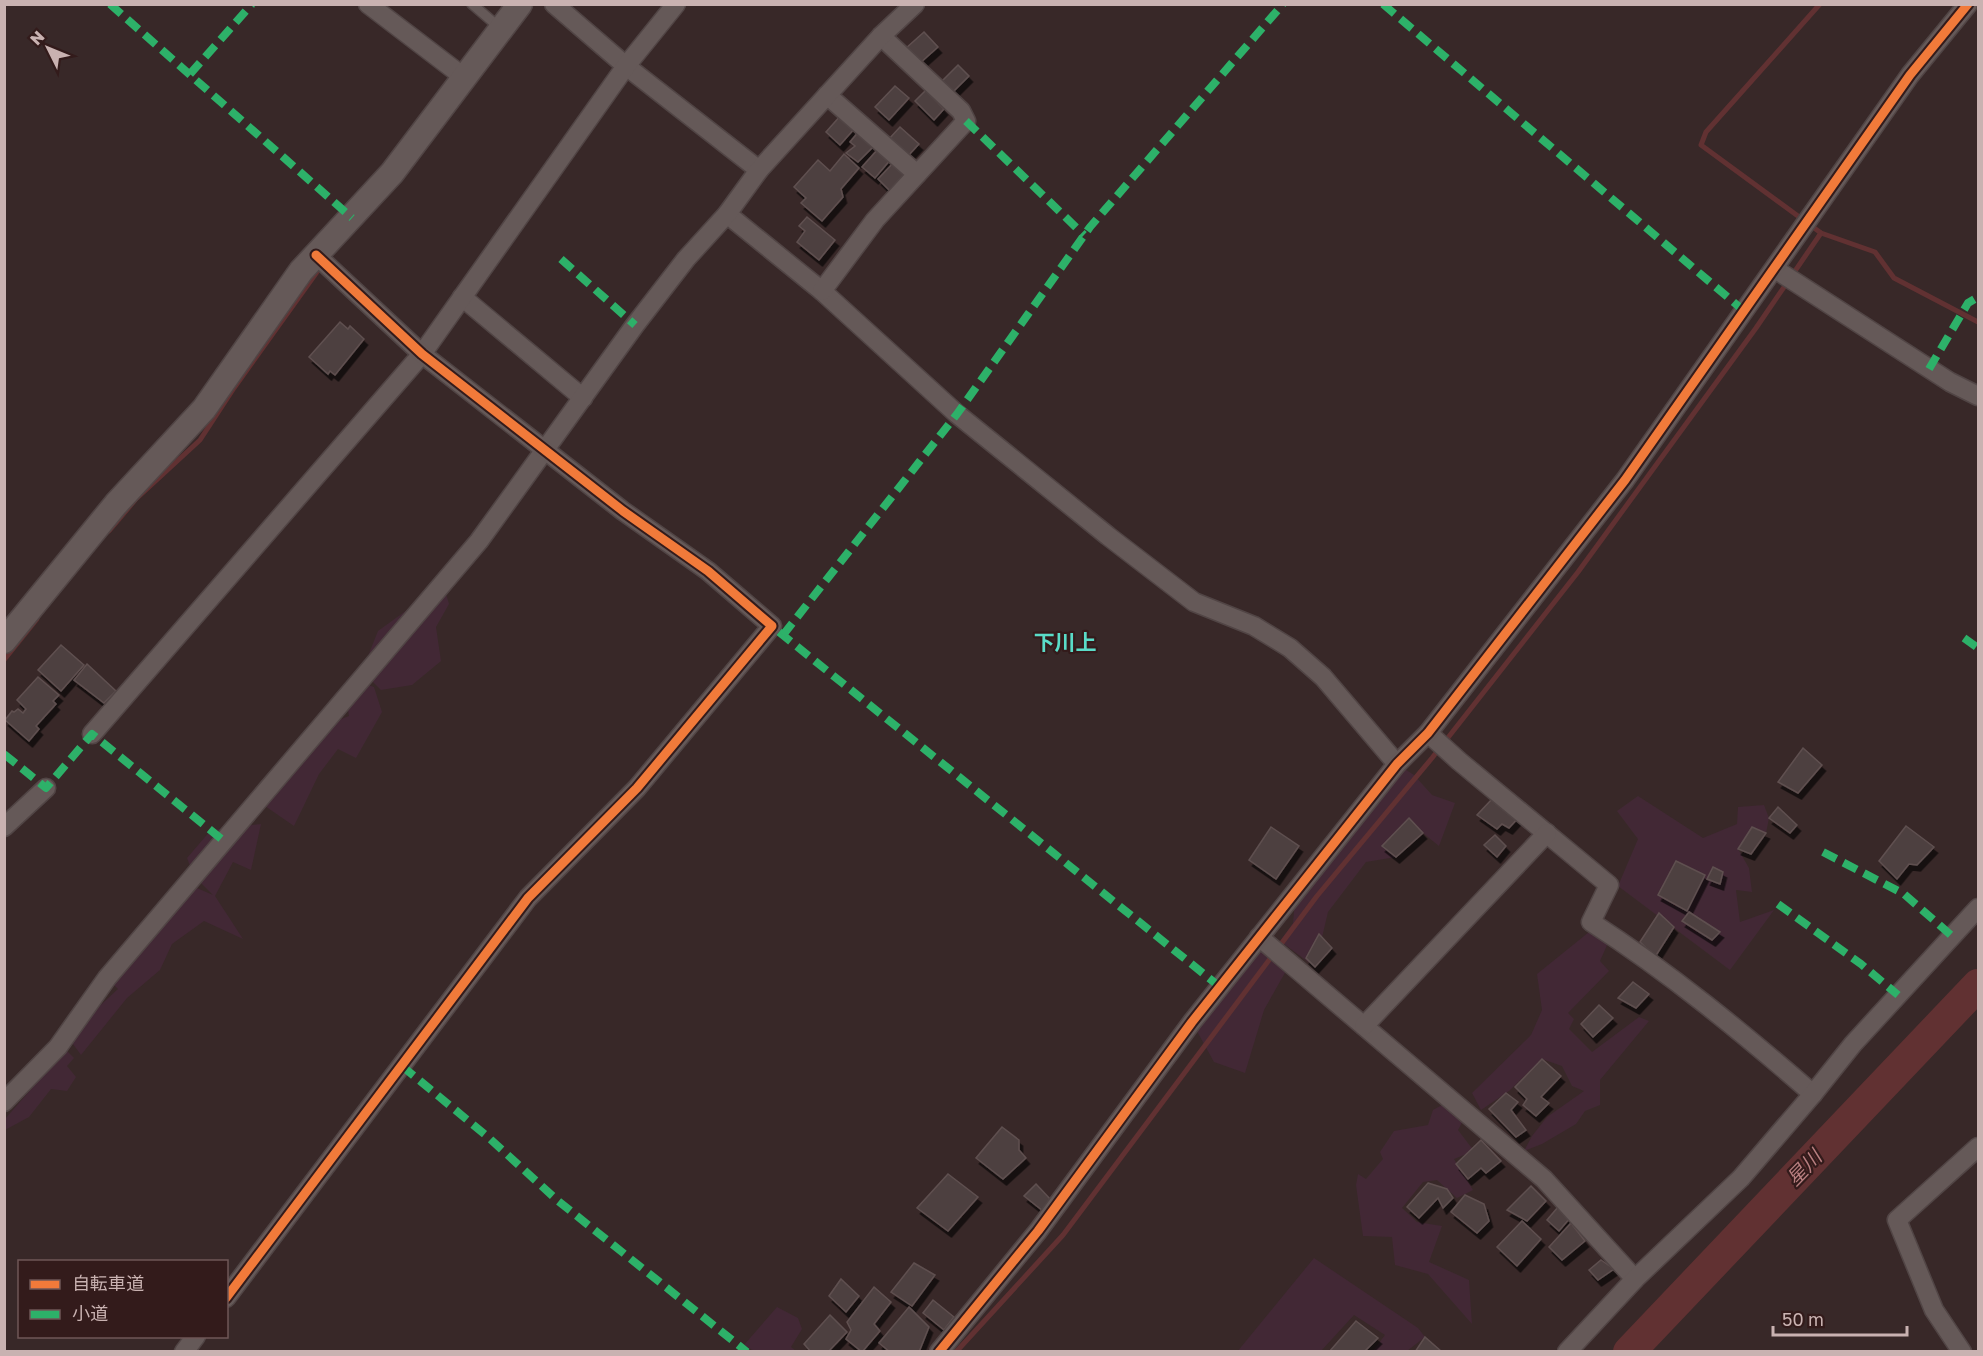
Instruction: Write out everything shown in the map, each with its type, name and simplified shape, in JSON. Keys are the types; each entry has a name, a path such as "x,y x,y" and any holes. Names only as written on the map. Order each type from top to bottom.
{"street":[{"path":"368,4 465,78"},
{"path":"4,641 116,504 204,409 301,271 392,173 520,4"},
{"path":"554,4 626,66 759,170"},
{"path":"92,734 422,354 626,66 676,4"},
{"path":"4,1102 58,1047 107,978 479,541 686,259 726,214 759,170 881,36 915,4"},
{"path":"939,1352 1038,1231 1192,1022 1397,764 1428,733 1625,480 1910,75 1968,4"},
{"path":"822,291 875,220 966,121 961,111 881,36"},
{"path":"827,95 917,174"},
{"path":"726,214 822,291 957,414 1108,536 1194,602 1254,626 1290,648 1323,677 1397,764"},
{"path":"228,1295 528,898 637,788 772,626 708,571 623,511 422,354 316,255"},
{"path":"1775,269 1950,382 1978,396"},
{"path":"462,297 583,398"},
{"path":"1428,733 1609,885 1591,922 1631,948 1744,1035 1813,1094"},
{"path":"4,827 46,788"},
{"path":"1364,1026 1547,833"},
{"path":"1567,1352 1635,1280 1741,1178 1853,1044 1978,908"},
{"path":"1259,937 1544,1179 1635,1280"},
{"path":"1962,1352 1934,1310 1897,1220 1978,1148"},
{"path":"184,1352 194,1338"}],"lane":[{"path":"472,4 501,28"}],"shaded area":[{"path":"443,584 449,604 436,627 441,661 412,685 381,690 362,671 378,631"},
{"path":"359,682 374,687 382,712 356,758 338,749 319,774 294,826 265,806 321,727 349,716 346,698"},
{"path":"1397,764 1414,775 1432,795 1455,803 1439,846 1423,833 1396,857 1366,862 1328,912 1315,967 1280,941 1293,923 1295,900"},
{"path":"1638,796 1703,838 1737,824 1738,807 1764,805 1769,818 1766,833 1752,827 1738,849 1749,868 1752,892 1736,890 1740,922 1774,910 1730,970 1618,886 1638,839 1617,811"},
{"path":"261,824 251,870 233,862 215,896 243,939 204,921 172,944 160,970 127,998 81,1055 67,1036 118,989 107,978 179,894 197,888 213,895 194,876 187,858 211,830"},
{"path":"1594,928 1608,943 1600,961 1609,971 1568,1013 1574,1019 1569,1029 1592,1052 1639,1017 1649,1021 1600,1080 1600,1105 1585,1111 1576,1124 1542,1144 1524,1151 1547,1117 1584,1091 1572,1086 1562,1066 1542,1059 1509,1091 1481,1110 1472,1093 1531,1035 1542,1010 1537,974"},
{"path":"1271,950 1286,971 1264,1010 1245,1073 1214,1062 1192,1022 1246,954"},
{"path":"66,1050 74,1058 67,1066 76,1077 67,1091 51,1089 29,1117 5,1130 5,1119 33,1087 47,1064"},
{"path":"1460,1095 1467,1113 1458,1130 1474,1151 1454,1159 1473,1190 1457,1198 1437,1180 1423,1182 1402,1208 1417,1222 1442,1226 1429,1262 1469,1280 1472,1324 1428,1274 1395,1265 1392,1237 1363,1236 1356,1185 1358,1174 1366,1179 1383,1159 1380,1152 1394,1131 1428,1125 1433,1110"},
{"path":"1314,1258 1418,1328 1425,1337 1407,1351 1373,1351 1385,1335 1354,1315 1321,1351 1237,1352"},
{"path":"777,1307 798,1318 802,1329 791,1347 796,1351 754,1351 744,1345"}],"building":[{"path":"924,32 938,47 919,64 905,49"},
{"path":"958,65 969,76 950,95 939,84"},
{"path":"895,86 909,98 889,120 875,107"},
{"path":"926,90 944,109 934,120 915,101"},
{"path":"841,115 855,128 840,145 826,132"},
{"path":"900,127 919,144 907,157 888,140"},
{"path":"859,131 874,146 858,162 846,153 855,146 850,142"},
{"path":"878,149 891,159 875,178 862,167"},
{"path":"844,154 859,168 841,189 843,197 822,221 801,203 806,198 794,187 818,160 830,171"},
{"path":"895,161 909,174 892,193 878,179"},
{"path":"807,217 835,240 819,260 797,242 805,231 799,226"},
{"path":"340,322 348,329 350,326 364,339 335,375 330,371 328,374 309,357"},
{"path":"61,645 84,665 61,691 38,670"},
{"path":"87,664 116,691 104,703 74,680"},
{"path":"38,677 59,695 53,701 56,704 36,726 39,729 29,741 5,720 12,711 18,709 23,713 26,709 17,700"},
{"path":"1803,748 1822,765 1798,793 1778,782"},
{"path":"1493,798 1519,817 1509,828 1502,824 1497,829 1477,815"},
{"path":"1778,807 1797,825 1790,833 1769,818"},
{"path":"1409,818 1423,833 1396,857 1382,846"},
{"path":"1906,826 1934,847 1917,865 1909,864 1897,879 1879,861"},
{"path":"1271,827 1299,846 1276,879 1249,860"},
{"path":"1752,827 1766,833 1751,854 1738,849"},
{"path":"1495,835 1506,846 1497,857 1484,845"},
{"path":"1676,861 1705,875 1687,911 1658,895"},
{"path":"1713,867 1723,872 1720,884 1707,879"},
{"path":"1689,912 1720,932 1712,940 1682,921"},
{"path":"1659,913 1674,927 1655,957 1640,942"},
{"path":"1319,934 1332,948 1315,967 1306,958"},
{"path":"1633,982 1649,994 1636,1008 1618,998"},
{"path":"1599,1005 1613,1018 1593,1037 1581,1024"},
{"path":"1542,1059 1561,1076 1541,1097 1549,1103 1536,1116 1523,1105 1527,1099 1515,1087"},
{"path":"1506,1093 1518,1102 1511,1110 1526,1130 1516,1137 1489,1109"},
{"path":"1002,1127 1019,1140 1019,1150 1026,1158 1003,1179 976,1158"},
{"path":"1481,1140 1501,1161 1486,1173 1481,1168 1468,1179 1456,1164"},
{"path":"948,1174 978,1197 948,1231 917,1208"},
{"path":"1428,1183 1447,1189 1453,1198 1443,1208 1438,1198 1419,1218 1407,1207"},
{"path":"1036,1184 1052,1201 1043,1211 1024,1196"},
{"path":"1531,1186 1546,1201 1527,1221 1507,1210"},
{"path":"1465,1195 1484,1204 1489,1221 1477,1233 1451,1212"},
{"path":"1558,1207 1570,1218 1559,1231 1547,1220"},
{"path":"1522,1221 1541,1239 1517,1266 1497,1247"},
{"path":"1571,1223 1585,1241 1562,1260 1549,1247"},
{"path":"1601,1260 1614,1269 1598,1280 1589,1270"},
{"path":"914,1263 935,1275 912,1306 891,1292"},
{"path":"841,1279 859,1296 846,1312 829,1296"},
{"path":"874,1287 891,1302 874,1324 880,1331 862,1352 846,1339 851,1330 847,1322"},
{"path":"933,1300 954,1317 944,1330 923,1313"},
{"path":"909,1307 929,1327 919,1352 890,1352 879,1343"},
{"path":"830,1315 847,1332 828,1352 811,1352 804,1344"},
{"path":"1356,1321 1378,1338 1364,1352 1329,1352"},
{"path":"1425,1337 1442,1352 1415,1352"}],"waterway":[{"path":"1820,4 1706,132 1701,145 1821,233 1875,252 1894,278 1978,322"},
{"path":"956,1352 1063,1235 1317,896 1432,758 1578,572 1756,328 1821,233"},
{"path":"109,531 136,499 200,440 234,388 322,265"},
{"path":"4,660 37,619"},
{"name":"星川","path":"1629,1352 1978,985"}],"marked path":[{"path":"110,4 352,218"},
{"path":"190,74 252,4"},
{"path":"783,635 957,414 1090,227 1283,4"},
{"path":"1383,4 1744,311"},
{"path":"966,121 1084,235"},
{"path":"561,259 635,325"},
{"path":"1929,369 1968,303 1978,297"},
{"path":"779,632 1220,987"},
{"path":"1964,638 1978,648"},
{"path":"4,754 46,788 92,734 224,841"},
{"path":"1823,852 1904,894 1952,936"},
{"path":"1778,904 1861,964 1898,995"},
{"path":"402,1066 488,1137 557,1200 747,1352"}],"cycle path":[{"path":"939,1352 1038,1231 1192,1022 1397,764 1428,733 1625,480 1910,75 1968,4"},
{"path":"228,1295 528,898 637,788 772,626 708,571 623,511 422,354 316,255"}],"district":[{"name":"下川上","path":"1065,643"}]}
